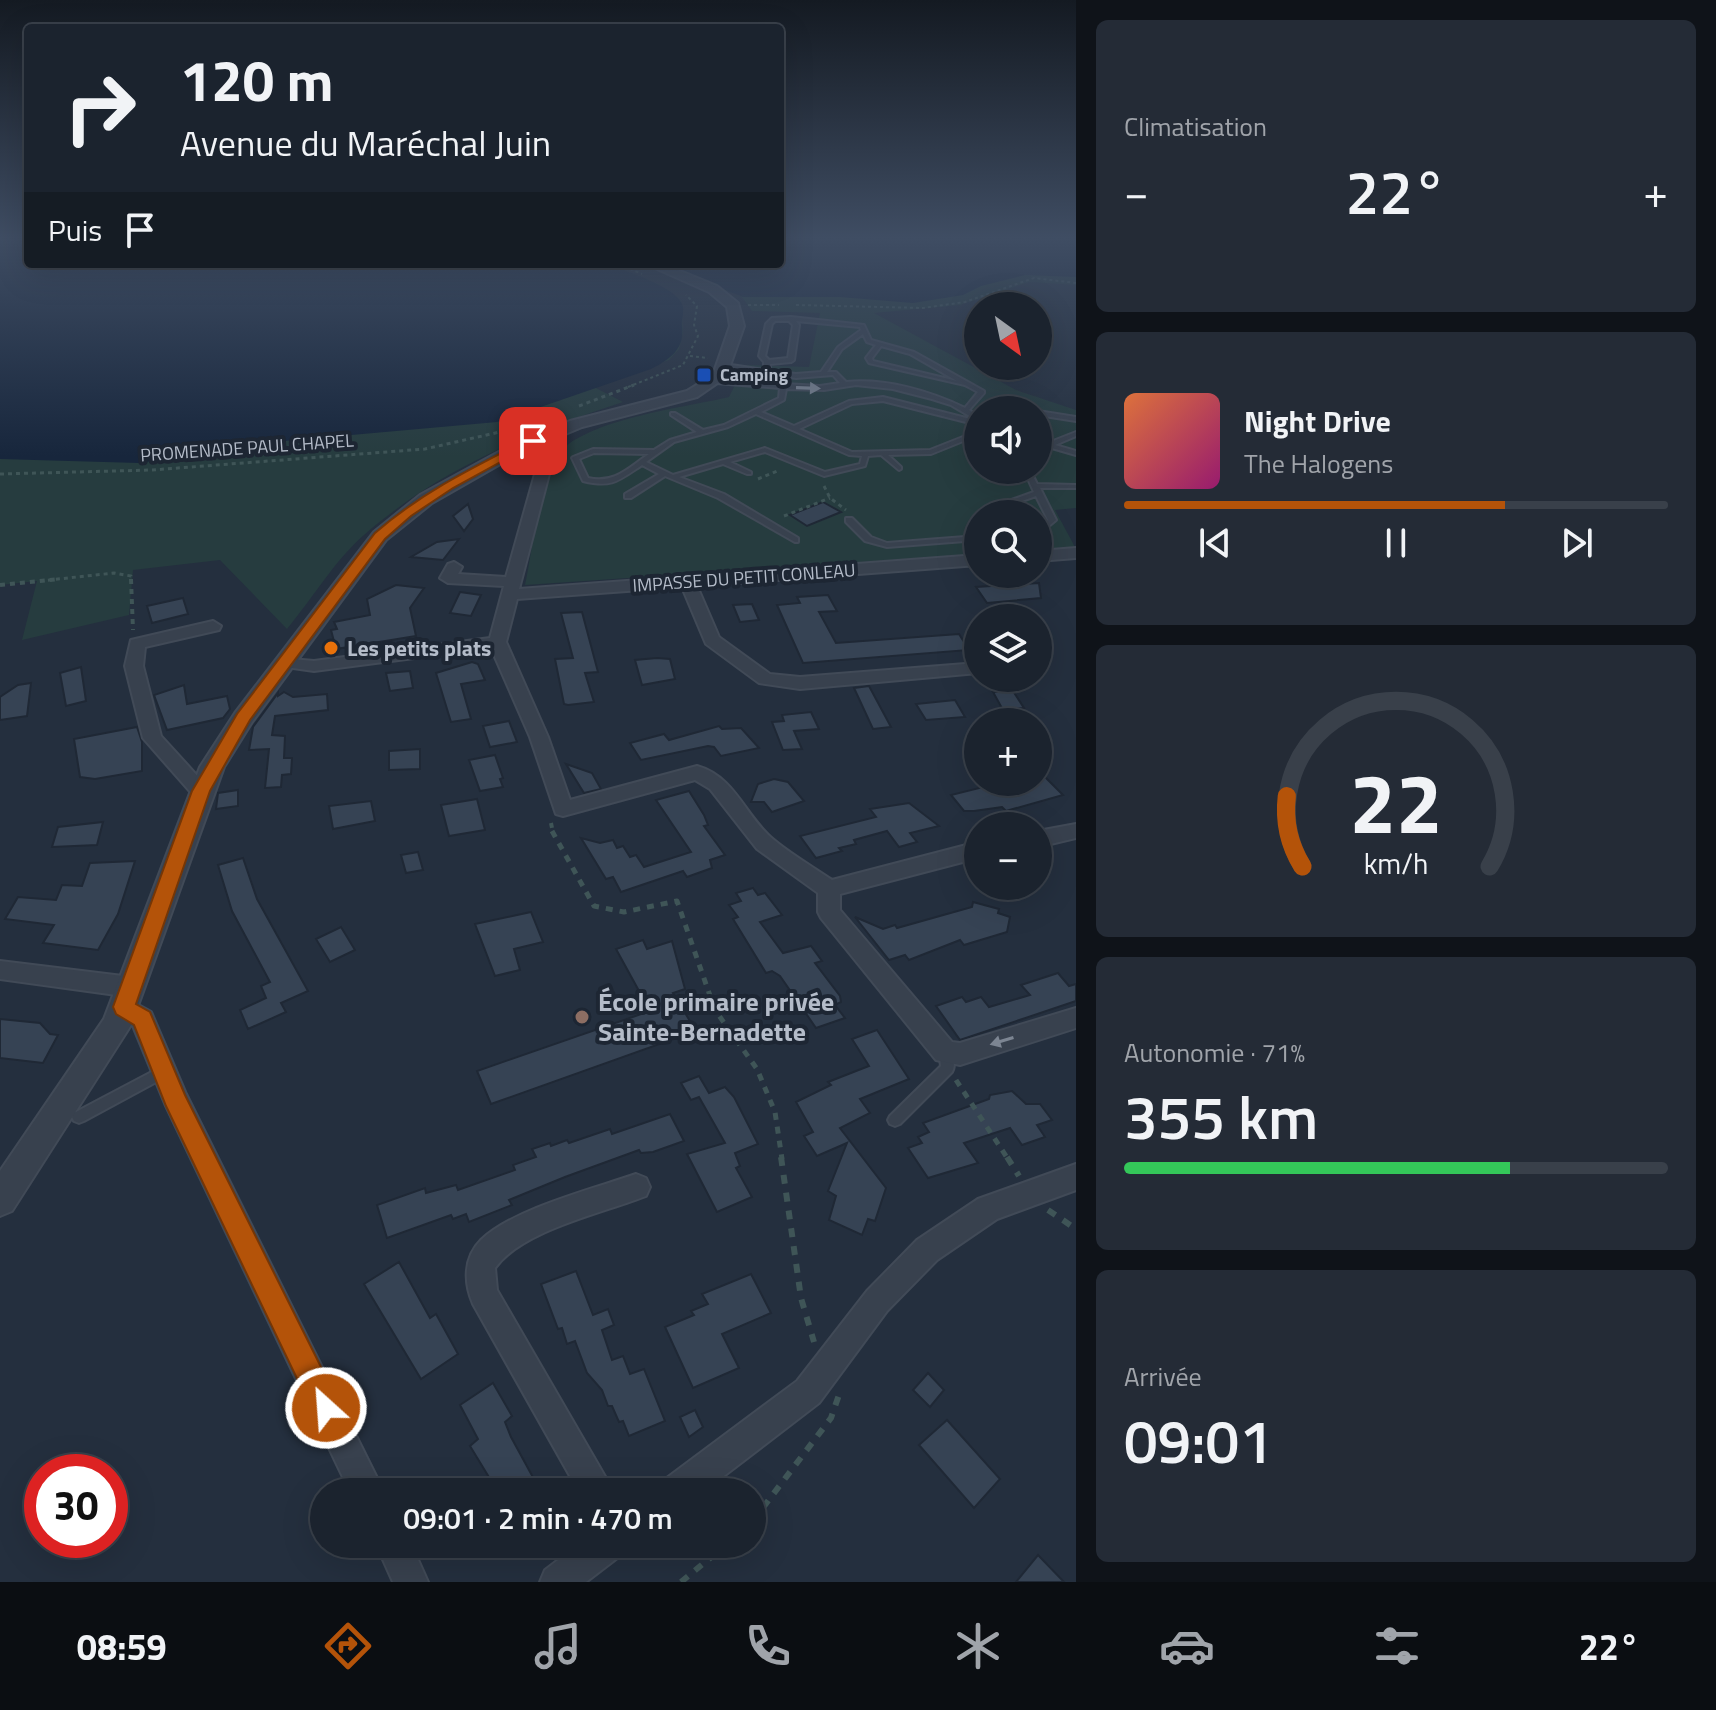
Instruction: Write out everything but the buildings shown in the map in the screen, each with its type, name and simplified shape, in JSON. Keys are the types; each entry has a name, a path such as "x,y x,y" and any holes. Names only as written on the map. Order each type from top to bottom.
{"street":[{"path":"0,1200 106,1043 128,997 201,791 225,745 285,662 391,527 448,485 512,451 576,424 683,398 720,374 737,326 734,310"},
{"path":"512,451 531,459 542,474 497,642 539,737 563,809 687,774 707,776 764,844 829,889 964,854"},
{"path":"1052,555 1076,553"},
{"name":"IMPASSE DU PETIT CONLEAU","path":"454,567 448,578 512,588 688,583 964,561"},
{"path":"688,583 712,640 765,679 800,683 964,669"},
{"path":"201,791 152,738 134,666 137,644 213,626"},
{"path":"285,662 314,666 497,642"},
{"path":"1052,836 1076,831"},
{"path":"829,889 829,912 946,1060 1076,1018"},
{"path":"0,970 128,997 142,1019 360,1478"},
{"path":"694,1478 808,1392 877,1301 927,1250 988,1209 1076,1177"},
{"path":"589,1478 483,1294 482,1263 491,1250 516,1233 636,1187"},
{"path":"400,1558 411,1582"},
{"path":"557,1582 589,1558"}],"lane":[{"path":"767,374 767,362 762,356 769,324 774,319 857,324 864,330 865,338 912,353 974,386 982,392 978,396"},
{"path":"767,362 791,360 796,325 791,319"},
{"path":"824,372 840,348 864,330"},
{"path":"880,343 869,358 871,362 974,386"},
{"path":"720,374 796,376 824,372 834,373 844,383"},
{"path":"720,374 783,387 832,388 844,383 887,387 947,399 964,406"},
{"path":"654,452 593,451 575,458 585,480 600,483 615,480 672,441 756,412 782,399 783,387"},
{"path":"793,429 851,402 883,399 964,418"},
{"path":"756,412 851,454 865,456 931,452 964,439"},
{"path":"673,414 701,432"},
{"path":"1052,415 1076,419"},
{"path":"1052,444 1076,434"},
{"path":"1052,444 1076,453"},
{"path":"672,477 765,450 815,473 852,469 866,461 865,456"},
{"path":"882,453 899,468"},
{"path":"641,462 662,475 721,496 795,540"},
{"path":"724,462 749,473"},
{"path":"628,496 662,475"},
{"path":"1012,500 1036,489 1074,489 1067,475"},
{"path":"1034,484 1042,500"},
{"path":"849,520 868,539 887,545 964,539"},
{"path":"895,1120 946,1060"},
{"path":"79,1117 165,1071"}],"path":[{"path":"579,406 683,365 698,336 694,325 696,310"},
{"name":"PROMENADE PAUL CHAPEL","path":"0,474 152,470 425,449 494,435 539,421"},
{"path":"815,473 812,480 826,487 830,498 846,509 849,520"},
{"path":"790,525 779,518 830,498"},
{"path":"0,585 114,573 131,576 137,644"},
{"path":"563,809 549,826 594,906 607,914 677,901 715,1010 757,1069 775,1112 801,1298 810,1334 841,1393 831,1418 766,1504"},
{"path":"946,1060 1030,1194 1076,1229"},
{"path":"681,1582 710,1558"}],"green space":[{"path":"0,310 682,310 683,333 679,349 669,360 594,387 623,402 519,440 424,490 364,535 343,556 287,629 220,560 133,570 129,615 22,640 37,581 0,585"},
{"path":"751,310 908,310 874,313 964,362 964,380 998,380 1034,396 964,396 964,484 1052,484 1052,402 1076,410 1076,508 1055,510 1075,547 1052,548 1052,500 964,500 964,555 525,585 546,476 562,450 580,437 630,418 729,397 745,365 809,367 820,313"}],"water":[{"path":"0,310 683,310 679,347 651,369 497,422 273,442 139,463 0,459"}],"place":[{"name":"Camping","path":"704,375"},
{"name":"Les petits plats","path":"331,648"},
{"name":"École primaire privée Sainte-Bernadette","path":"582,1017"}],"route":[{"path":"326,1408 175,1098 142,1019 124,1007 201,791 212,767 243,718 380,536 406,513 448,485 533,441"}]}
